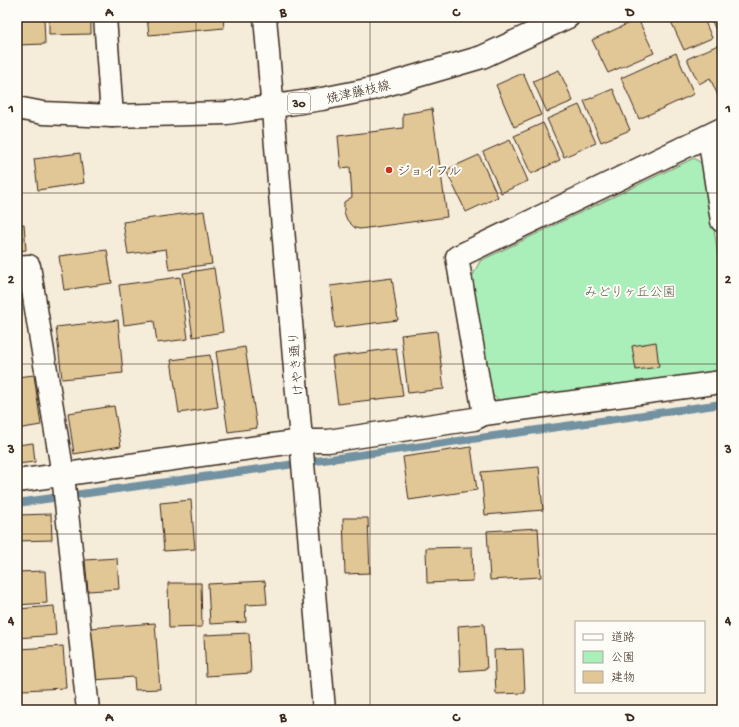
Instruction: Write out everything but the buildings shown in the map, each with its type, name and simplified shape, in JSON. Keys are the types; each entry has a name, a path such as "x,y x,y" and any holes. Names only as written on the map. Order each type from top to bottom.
{"street":[{"path":"105,17 112,116"},
{"name":"けやき通り","path":"265,17 324,710"},
{"name":"焼津藤枝線","path":"17,108 43,113 112,116 227,113 272,107 372,89 429,74 482,57 568,17"},
{"path":"484,414 457,257 715,133 722,221"},
{"path":"17,267 29,266 65,488 88,710"},
{"path":"17,481 65,488 301,441 338,440 474,419 484,414 722,382"}],"green space":[{"name":"みどりヶ丘公園","path":"694,158 705,166 722,284 722,371 500,401 489,393 472,277 480,261"}],"waterway":[{"path":"17,503 722,404"}],"place":[{"name":"ジョイフル","path":"389,170"}]}
